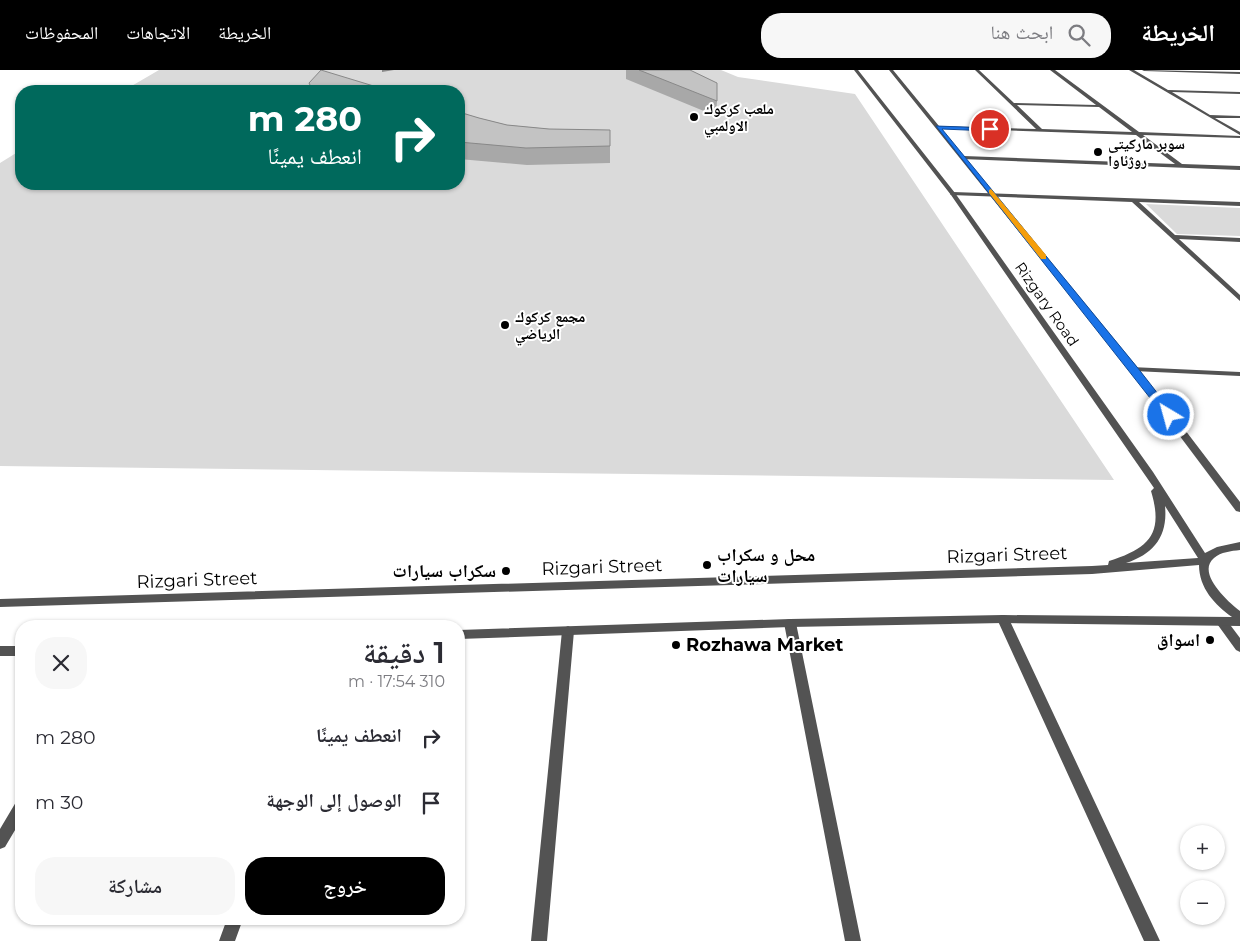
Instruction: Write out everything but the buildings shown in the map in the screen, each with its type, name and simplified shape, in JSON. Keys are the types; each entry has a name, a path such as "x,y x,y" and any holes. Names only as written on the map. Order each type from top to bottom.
{"street":[{"name":"Rizgary Road","path":"856,70 953,194 1150,474 1205,560"},
{"name":"Rizgary Road","path":"891,70 994,194 1134,369 1240,509"},
{"path":"977,70 1041,131"},
{"path":"1052,70 1180,166"},
{"path":"1131,70 1240,136"},
{"path":"1144,70 1240,72"},
{"path":"1166,91 1240,93"},
{"path":"1014,104 1100,106"},
{"path":"1209,116 1240,117"},
{"path":"938,127 1240,136"},
{"path":"964,158 1240,168"},
{"path":"953,194 1240,204"},
{"path":"1132,199 1240,298"},
{"path":"1173,237 1240,240"},
{"path":"1134,369 1240,374"},
{"path":"1092,570 1126,560 1152,545 1158,534 1162,512 1150,474"},
{"path":"1216,477 1240,496"},
{"path":"1240,546 1219,550 1210,554 1205,560 1203,569 1204,579 1210,590 1219,601 1240,617"},
{"name":"Rizgari Street","path":"0,603 1092,570 1205,560"},
{"path":"1003,619 1152,941"},
{"path":"465,635 790,623 1003,619 1240,622"},
{"path":"1221,621 1240,648"},
{"path":"790,623 853,941"},
{"path":"538,941 568,631"},
{"path":"0,651 15,651"},
{"path":"0,842 15,817"},
{"path":"227,941 233,925"}],"shaded area":[{"name":"مجمع كركوك الرياضي","path":"159,70 721,70 738,77 855,94 1114,480 0,466 0,163 15,154 15,190 465,190 465,85 133,85"},
{"path":"1146,204 1240,208 1240,236 1177,234"}],"slow traffic":[{"path":"991,191 1044,257"}],"place":[{"name":"ملعب كركوك الاولمبي","path":"694,117"},
{"name":"سوبر ماركيتى روژئاوا","path":"1098,152"},
{"name":"مجمع كركوك الرياضي","path":"505,325"},
{"name":"محل و سكراب سيارات","path":"707,565"},
{"name":"سكراب سيارات","path":"506,571"},
{"name":"اسواق","path":"1210,640"},
{"name":"Rozhawa Market","path":"676,645"}],"route":[{"path":"990,129 938,127 994,194 1169,415"}]}
